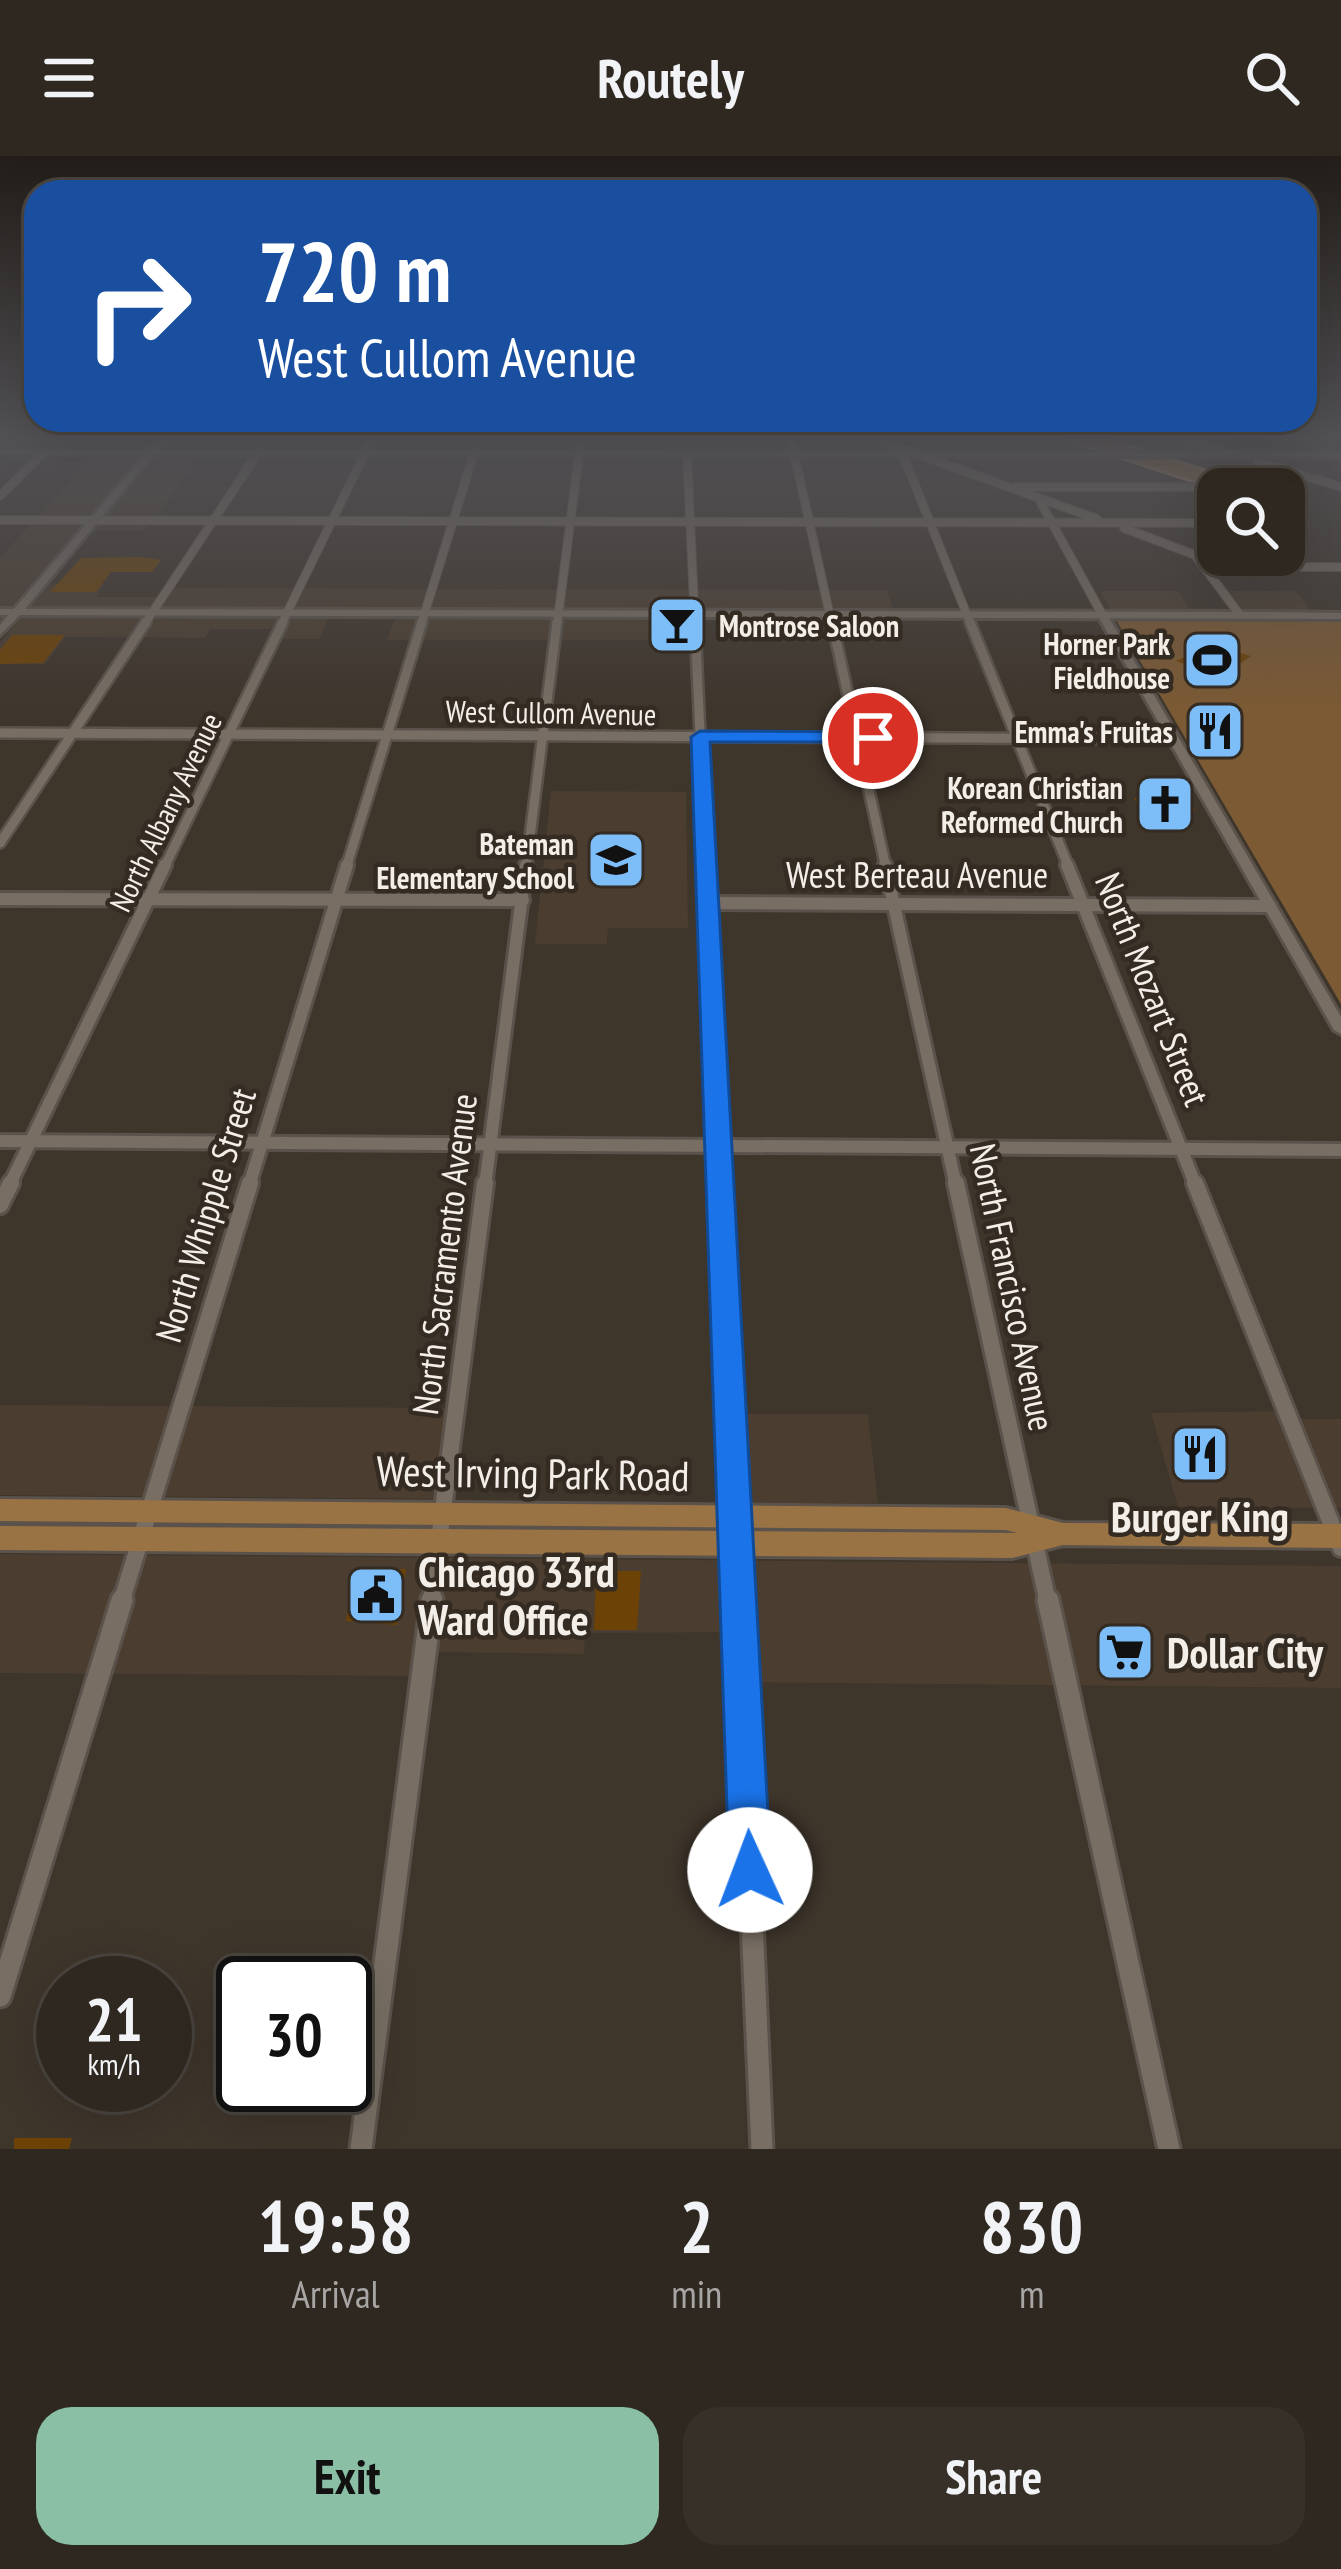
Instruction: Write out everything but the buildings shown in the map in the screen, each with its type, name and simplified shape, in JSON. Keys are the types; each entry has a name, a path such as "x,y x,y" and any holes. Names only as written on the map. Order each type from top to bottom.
{"main road":[{"path":"0,632 84,532"},
{"path":"0,612 1341,616"},
{"path":"1216,616 1276,616"},
{"name":"West Irving Park Road","path":"0,1510 145,1525 736,1530 1012,1546 1043,1534 1339,1540"},
{"name":"West Irving Park Road","path":"0,1538 145,1525"}],"street":[{"path":"0,843 207,532"},
{"name":"North Albany Avenue","path":"0,1205 328,532"},
{"name":"North Whipple Street","path":"0,1996 450,532"},
{"name":"North Sacramento Avenue","path":"361,2149 570,532"},
{"path":"690,532 762,2149"},
{"name":"North Francisco Avenue","path":"813,532 949,1147 1043,1534 1169,2149"},
{"name":"North Mozart Street","path":"934,532 1339,1540"},
{"path":"1056,532 1341,1030"},
{"path":"1136,532 1184,549 1197,561"},
{"path":"1305,567 1341,567"},
{"path":"1210,576 1237,614"},
{"name":"West Cullom Avenue","path":"0,734 1174,739"},
{"path":"0,899 523,900"},
{"name":"West Berteau Avenue","path":"708,903 1270,906"},
{"path":"0,1141 1341,1150"}],"shaded area":[{"path":"24,532 75,532 10,608 0,608 0,558"},
{"path":"50,584 104,584 95,597 164,597 171,588 887,590 894,611 30,608"},
{"path":"1100,591 1178,591 1192,612 1112,612"},
{"path":"1227,591 1295,591 1313,613 1246,612"},
{"path":"23,615 330,616 319,639 273,639 277,629 210,629 205,638 65,637 45,664 0,664 0,643"},
{"path":"396,616 694,617 696,640 387,640"},
{"path":"1116,620 1341,620 1341,1004"},
{"name":"Bateman Elementary School","path":"551,791 686,792 688,928 608,928 607,944 535,944"},
{"path":"0,1405 454,1408 442,1499 0,1495"},
{"path":"1285,1411 1289,1419 1341,1419 1341,1508 1178,1507 1151,1413"},
{"path":"734,1414 868,1414 878,1503 737,1503"},
{"path":"0,1554 1341,1566 1341,1688 749,1682 744,1632 585,1633 584,1654 429,1652 425,1676 0,1673"}],"place":[{"name":"Montrose Saloon","path":"677,625"},
{"name":"Horner Park Fieldhouse","path":"1212,660"},
{"name":"Emma's Fruitas","path":"1215,731"},
{"name":"Korean Christian Reformed Church","path":"1165,804"},
{"name":"Bateman Elementary School","path":"616,860"},
{"name":"Burger King","path":"1200,1454"},
{"name":"Chicago 33rd Ward Office","path":"376,1595"},
{"name":"Dollar City","path":"1125,1652"}],"route":[{"path":"750,1870 700,737 873,738"}]}
